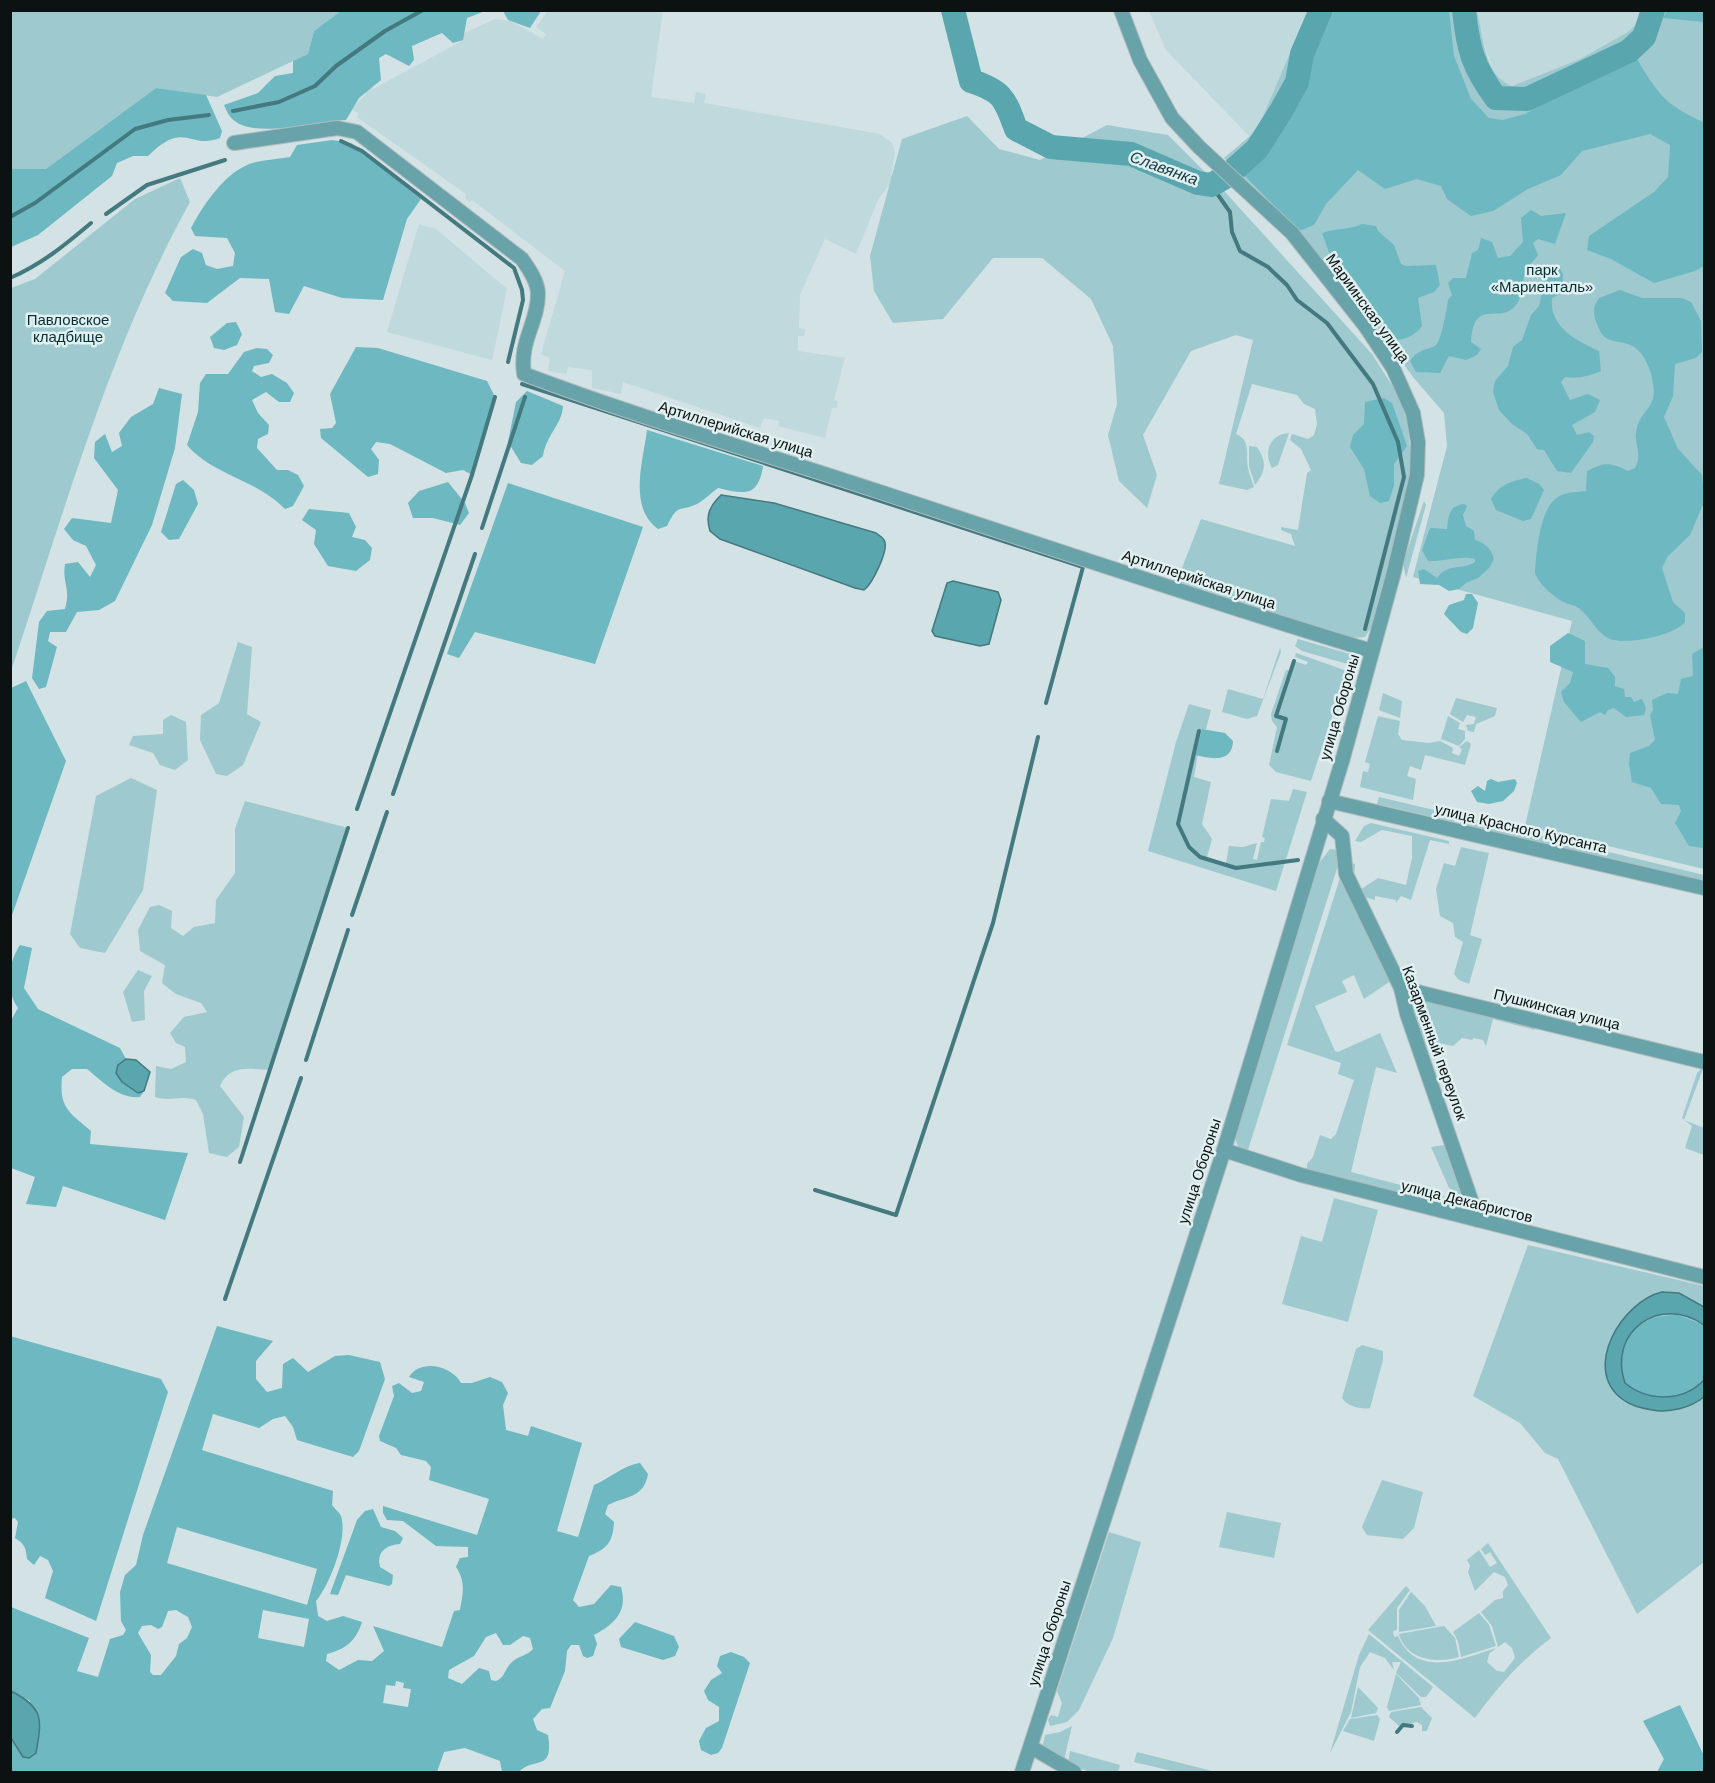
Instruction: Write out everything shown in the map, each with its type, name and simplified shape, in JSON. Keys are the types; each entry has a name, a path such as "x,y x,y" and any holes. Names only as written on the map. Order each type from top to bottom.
{"street":[{"name":"Мариинская улица","path":"1121,10 1140,60 1165,107 1199,147 1293,233 1366,327 1393,368 1410,403 1418,442 1418,475 1393,576"},
{"name":"Артиллерийская улица","path":"234,143 337,128 357,132 522,259 532,274 538,293 522,357 524,374 629,412 835,477 1179,592 1372,651"},
{"name":"улица Обороны","path":"1022,1773 1224,1150 1329,801 1393,576"},
{"name":"улица Красного Курсанта","path":"1329,801 1704,888"},
{"name":"Казарменный переулок","path":"1323,819 1342,837 1346,874 1401,988 1407,1014 1478,1220"},
{"name":"Пушкинская улица","path":"1401,988 1704,1062"},
{"name":"улица Декабристов","path":"1224,1150 1301,1175 1704,1277"},
{"path":"1031,1747 1074,1773"}],"shaded area":[{"path":"663,10 651,97 694,103 696,92 706,94 704,103 880,134 892,143 895,152 891,175 896,177 895,186 888,186 878,200 856,254 825,239 800,295 799,328 805,329 804,336 798,336 798,351 845,358 834,400 838,401 837,408 832,408 825,438 778,426 779,421 764,418 760,428 623,382 621,394 592,388 592,370 568,367 566,374 548,371 550,358 541,354 565,271 472,200 470,202 465,198 466,194 357,117 359,114 352,109 366,94 359,81 366,78 373,89 460,42 458,36 495,19 511,21 543,39 546,34 536,27 548,11"},
{"path":"341,11 485,11 467,18 463,40 453,43 442,33 412,46 414,60 409,66 386,54 379,58 381,80 359,98 346,120 264,129 252,128 233,120 224,105 258,93 275,76 293,73 293,61 308,54 314,31"},
{"path":"503,11 541,11 530,28 508,20"},
{"path":"1149,11 1308,11 1257,130 1250,137 1166,50"},
{"path":"1334,11 1449,11 1454,56 1471,99 1489,118 1503,120 1525,114 1576,85 1637,59 1663,97 1703,122 1704,266 1695,271 1654,283 1611,259 1587,250 1589,236 1654,192 1668,177 1670,145 1650,134 1582,151 1561,175 1528,189 1493,211 1471,216 1447,199 1441,186 1417,179 1385,189 1358,170 1326,204 1314,225 1299,231 1244,175 1268,151 1283,131 1307,69"},
{"path":"1477,11 1640,11 1638,22 1628,32 1580,59 1512,86 1499,80 1493,69 1481,36"},
{"path":"1667,11 1704,11 1704,22 1663,18"},
{"path":"156,88 206,95 222,131 220,138 210,141 179,137 170,139 148,156 133,156 117,163 112,176 38,235 11,247 11,169 46,169"},
{"path":"332,140 351,143 421,199 407,219 383,300 342,298 304,286 289,314 275,312 269,279 240,278 207,303 173,301 165,293 181,257 193,249 202,253 206,265 217,269 233,266 235,253 227,238 195,236 191,228 209,199 224,181 242,167 252,163 290,157 297,145"},
{"path":"1531,210 1541,216 1566,213 1555,244 1538,239 1533,243 1538,255 1526,270 1518,302 1509,311 1482,315 1477,320 1471,342 1481,349 1477,355 1466,360 1449,356 1440,373 1416,372 1410,361 1412,358 1435,346 1439,339 1448,300 1452,295 1448,283 1453,278 1466,278 1472,253 1478,250 1481,238 1492,242 1498,258 1510,256 1523,242 1521,218"},
{"path":"419,224 436,229 507,289 492,360 387,332"},
{"path":"1362,224 1376,226 1378,231 1394,245 1401,264 1406,266 1436,265 1440,285 1434,292 1418,298 1422,326 1406,338 1394,340 1357,283 1330,255 1322,233"},
{"path":"1560,269 1563,274 1562,293 1552,298 1555,317 1566,332 1599,351 1601,371 1583,377 1565,377 1561,382 1570,400 1588,394 1600,400 1595,412 1572,425 1577,435 1589,432 1594,436 1593,442 1571,473 1557,471 1544,450 1537,449 1527,434 1512,424 1499,410 1493,392 1495,381 1508,366 1513,347 1522,340 1531,315 1539,306 1545,280 1553,270"},
{"path":"1620,290 1642,298 1682,298 1691,302 1701,321 1702,352 1696,358 1675,364 1673,396 1664,417 1678,449 1702,475 1704,502 1690,535 1668,556 1662,568 1673,602 1685,613 1685,622 1659,636 1623,641 1606,637 1581,610 1549,592 1535,573 1540,531 1552,502 1564,494 1586,491 1587,471 1593,468 1608,464 1628,471 1635,468 1637,462 1636,434 1641,418 1652,402 1654,391 1651,374 1647,363 1637,349 1604,337 1594,314 1599,298"},
{"path":"236,322 242,334 237,345 224,350 214,348 210,337 227,323"},
{"path":"356,347 378,348 487,381 495,397 472,475 463,470 446,473 390,444 376,442 371,449 379,460 378,474 368,477 321,438 320,429 332,428 336,423 330,394"},
{"path":"257,348 267,349 273,355 269,363 254,366 252,371 261,377 272,374 287,383 294,393 290,402 279,402 266,392 252,400 258,413 269,425 268,434 258,439 257,448 277,470 288,470 298,475 304,486 293,506 285,509 262,491 209,464 187,445 198,412 200,383 206,374 228,374 244,352"},
{"path":"159,388 182,394 175,448 152,525 115,601 99,610 77,612 66,632 50,632 48,641 57,647 46,687 39,689 32,678 39,622 47,611 65,609 67,596 65,564 78,562 90,577 96,565 86,546 73,540 64,529 72,518 111,523 118,490 94,458 95,442 105,434 112,452 122,446 119,433 131,417 153,404"},
{"path":"527,391 563,406 560,419 543,456 532,465 521,463 508,442 516,402"},
{"path":"1384,398 1392,403 1407,446 1394,464 1394,485 1389,501 1380,503 1370,496 1364,469 1350,447 1353,435 1364,424 1365,402"},
{"path":"647,430 763,466 758,484 753,489 742,492 718,488 697,504 679,509 667,526 658,529 643,509 640,496"},
{"path":"1527,478 1539,484 1544,490 1531,519 1523,521 1496,510 1491,499 1498,490 1511,482"},
{"path":"183,480 194,490 198,504 179,539 169,540 161,532 176,484"},
{"path":"448,482 465,503 469,513 460,525 433,518 413,518 408,503 419,491"},
{"path":"508,483 643,527 595,664 475,632 459,658 447,654"},
{"path":"721,495 774,503 876,533 883,539 885,551 871,581 864,590 855,588 720,539 710,531 708,515 711,507"},
{"path":"1464,504 1467,506 1463,515 1466,526 1474,531 1475,540 1485,544 1494,559 1489,568 1478,578 1459,589 1449,591 1439,585 1420,584 1418,571 1424,569 1437,578 1446,570 1475,562 1475,559 1464,558 1428,561 1422,550 1430,528 1447,529 1452,509"},
{"path":"309,509 349,513 356,527 352,537 365,540 372,548 370,560 356,571 328,566 314,544 316,530 302,520"},
{"path":"953,581 998,592 1001,600 989,644 980,646 935,636 932,631 947,583"},
{"path":"1466,594 1472,594 1478,603 1473,628 1467,634 1461,632 1444,614 1449,605 1464,600"},
{"path":"1568,633 1585,641 1585,664 1608,668 1615,677 1615,686 1624,689 1625,697 1631,697 1634,702 1642,699 1646,708 1644,715 1626,717 1614,708 1608,710 1605,715 1600,712 1581,722 1564,702 1561,692 1570,683 1573,672 1550,662 1550,646"},
{"path":"1704,647 1704,848 1689,846 1675,823 1681,811 1679,805 1661,804 1651,788 1632,782 1629,764 1630,753 1649,746 1655,740 1650,715 1653,710 1652,700 1667,693 1678,694 1681,679 1693,676 1692,654"},
{"path":"26,681 66,761 11,918 11,688"},
{"path":"1202,729 1225,733 1233,741 1229,753 1220,758 1196,755"},
{"path":"1491,779 1498,782 1515,779 1517,783 1514,791 1503,801 1489,804 1477,802 1471,791 1478,786 1485,791 1487,781"},
{"path":"20,945 32,948 24,988 38,1009 120,1048 126,1059 119,1065 122,1082 138,1093 144,1091 140,1097 125,1095 112,1089 87,1069 72,1069 62,1077 64,1103 71,1114 91,1131 90,1144 188,1153 165,1220 63,1186 56,1207 26,1204 35,1177 11,1168 10,1022 18,1008 11,993 10,976 13,960"},
{"path":"126,1059 136,1060 150,1072 144,1091 138,1093 122,1082 116,1073 118,1065"},
{"path":"1662,1292 1679,1293 1704,1307 1704,1325 1688,1316 1671,1314 1655,1316 1642,1323 1631,1334 1624,1348 1621,1364 1625,1383 1644,1394 1676,1396 1696,1387 1704,1380 1704,1397 1686,1407 1666,1411 1633,1405 1622,1399 1610,1386 1605,1370 1606,1354 1621,1322 1647,1298"},
{"path":"1678,1315 1704,1325 1704,1380 1687,1392 1676,1395 1664,1398 1642,1396 1633,1391 1623,1380 1621,1356 1623,1345 1633,1329 1640,1324 1658,1317"},
{"path":"217,1326 273,1341 256,1361 256,1379 267,1392 282,1388 283,1364 293,1358 308,1372 335,1356 349,1355 380,1362 385,1379 359,1451 353,1457 297,1440 293,1427 285,1416 273,1419 259,1428 213,1414 202,1450 333,1491 332,1505 341,1516 342,1536 332,1572 316,1601 318,1616 327,1621 343,1616 362,1622 357,1634 349,1643 340,1650 327,1654 326,1661 339,1670 358,1660 372,1661 384,1651 373,1626 442,1647 454,1611 460,1610 463,1593 456,1567 460,1558 468,1557 468,1547 436,1546 403,1521 387,1520 383,1513 383,1506 477,1535 489,1499 429,1480 431,1467 426,1461 401,1455 396,1448 380,1441 379,1436 394,1396 392,1386 399,1383 412,1393 421,1391 424,1382 409,1377 414,1371 436,1366 451,1372 461,1383 472,1383 490,1377 502,1382 508,1393 503,1405 506,1430 528,1436 531,1426 582,1443 557,1531 578,1537 594,1485 634,1464 640,1463 648,1474 643,1488 638,1492 608,1505 605,1514 614,1522 612,1535 605,1547 589,1556 573,1600 579,1607 594,1604 611,1585 621,1587 623,1603 621,1610 614,1621 594,1635 597,1644 593,1656 587,1658 583,1656 579,1645 571,1645 567,1651 565,1671 550,1708 542,1709 533,1719 537,1730 548,1735 548,1755 541,1762 525,1767 519,1772 502,1772 500,1761 465,1748 444,1752 437,1772 11,1772 10,1738 23,1757 29,1758 30,1701 11,1691 11,1607 89,1638 77,1671 98,1677 110,1639 123,1635 126,1630 121,1621 120,1592 125,1575 136,1565 143,1535","holes":["177,1527 317,1569 307,1605 167,1563","176,1610 188,1617 192,1627 187,1638 179,1644 176,1656 161,1675 153,1675 150,1672 151,1655 138,1633 142,1626 151,1625 158,1629 162,1627 168,1611","263,1610 309,1619 304,1647 258,1638","496,1633 503,1645 510,1645 523,1636 530,1638 533,1649 512,1662 501,1678 496,1681 491,1680 489,1671 479,1668 462,1684 448,1678 449,1670 474,1656 486,1637","396,1681 404,1683 403,1688 411,1689 408,1707 383,1703 386,1685 395,1686"]},
{"path":"10,1336 161,1379 168,1392 96,1621 45,1598 53,1571 48,1560 40,1556 34,1565 27,1559 23,1544 15,1538 18,1522 15,1518 10,1519"},
{"path":"373,1509 381,1527 395,1531 403,1538 400,1544 383,1550 379,1557 380,1567 393,1575 392,1584 389,1586 346,1575 338,1595 330,1594 357,1520 365,1511"},
{"path":"635,1622 674,1636 679,1647 675,1656 663,1660 621,1647 619,1639"},
{"path":"731,1652 744,1657 750,1663 722,1748 718,1753 711,1755 701,1750 699,1741 706,1728 719,1721 719,1707 708,1700 704,1691 711,1680 722,1673 717,1666 720,1656"},
{"path":"11,1691 30,1703 38,1716 39,1731 36,1753 29,1758 23,1757 11,1738"},
{"path":"1680,1705 1704,1756 1704,1772 1657,1772 1664,1759 1643,1721"}],"green space":[{"path":"11,11 341,11 314,31 308,54 217,97 156,88 46,169 11,169"},
{"name":"парк «Мариенталь»","path":"1308,11 1477,11 1490,64 1503,81 1512,86 1580,59 1628,32 1638,22 1640,11 1704,11 1704,869 1525,826 1572,621 1413,577 1447,446 1444,413 1413,377 1370,317 1299,231 1224,158 1257,130"},
{"path":"967,116 999,149 1040,160 1107,125 1168,135 1225,192 1372,354 1400,398 1407,422 1411,456 1410,478 1373,624 1365,637 1350,638 1177,581 1201,519 1295,546 1291,534 1281,530 1281,527 1298,530 1307,473 1311,470 1301,449 1290,440 1292,434 1308,439 1314,435 1317,424 1315,409 1304,404 1297,395 1252,384 1236,434 1246,444 1248,468 1254,487 1247,490 1219,484 1253,340 1236,335 1191,351 1143,435 1157,475 1147,508 1119,481 1108,435 1117,404 1113,346 1091,299 1042,258 993,258 943,319 893,323 874,291 870,256 902,139"},
{"name":"Павловское кладбище","path":"180,178 190,202 135,315 112,373 90,432 11,671 11,288 35,279 135,199"},
{"path":"1289,433 1278,465 1272,468 1268,456 1270,445 1277,437"},
{"path":"1249,446 1257,447 1264,462 1263,471 1255,485 1249,466"},
{"path":"1424,501 1426,505 1406,578 1403,563"},
{"path":"1298,639 1350,654 1356,657 1358,667 1302,651 1295,646"},
{"path":"238,642 252,647 247,714 261,722 243,765 227,776 216,774 200,740 201,715 219,703"},
{"path":"1280,648 1281,652 1257,716 1247,719 1222,712 1228,689 1263,699"},
{"path":"1296,653 1347,671 1311,781 1276,772 1269,765 1277,727 1272,721 1271,714 1286,670 1291,670 1294,661 1306,665 1308,662 1295,657"},
{"path":"1383,693 1402,701 1400,718 1379,710"},
{"path":"1456,698 1497,708 1495,716 1476,724 1474,732 1468,731 1466,725 1474,724 1476,717 1467,715 1463,722 1450,714"},
{"path":"1189,704 1211,710 1206,729 1202,730 1194,777 1211,782 1202,824 1212,839 1207,857 1226,863 1229,846 1243,847 1257,843 1253,859 1257,860 1261,842 1264,842 1265,838 1262,837 1271,799 1289,801 1293,789 1307,792 1276,891 1148,851 1176,742"},
{"path":"171,715 186,722 188,760 175,770 160,765 153,753 129,745 133,736 163,734 163,720"},
{"path":"1378,716 1400,721 1398,734 1402,740 1429,743 1440,741 1453,748 1452,753 1459,756 1462,749 1459,747 1467,741 1471,744 1465,765 1425,755 1421,770 1410,766 1407,776 1416,779 1413,800 1360,787 1363,771 1368,772 1370,764 1365,762"},
{"path":"1448,716 1460,723 1458,729 1465,731 1465,739 1459,746 1441,739"},
{"path":"131,778 157,790 143,890 105,953 80,948 70,934 96,796"},
{"path":"1379,797 1455,815 1454,822 1377,804"},
{"path":"245,801 348,828 271,1070 241,1069 229,1074 220,1086 244,1117 239,1147 227,1157 209,1153 203,1114 196,1100 155,1097 156,1066 171,1069 186,1062 185,1047 176,1043 170,1033 184,1017 207,1012 201,1003 176,994 162,983 165,965 140,951 138,930 150,907 159,905 172,911 171,928 183,936 194,927 215,923 216,900 235,873 235,829"},
{"path":"1464,817 1704,875 1704,881 1462,824"},
{"path":"1371,823 1449,841 1449,844 1430,840 1411,900 1401,896 1396,903 1396,900 1375,896 1375,900 1364,897 1397,971 1406,980 1423,985 1408,984 1396,972 1349,870 1351,863 1355,864 1354,877 1360,890 1378,878 1406,885 1412,858 1412,836 1382,830 1361,842 1355,841 1364,826"},
{"path":"1461,847 1489,853 1470,935 1482,939 1469,984 1459,980 1454,974 1463,942 1455,937 1453,923 1440,916 1436,889 1444,863 1455,866"},
{"path":"1330,849 1337,850 1340,859 1247,1153 1239,1149 1235,1138 1319,863"},
{"path":"1343,876 1392,980 1364,999 1354,975 1342,981 1347,992 1315,1006 1335,1051 1338,1052 1380,1033 1397,1073 1376,1067 1351,1172 1454,1199 1431,1147 1450,1144 1469,1201 1464,1209 1459,1210 1307,1170 1307,1164 1313,1157 1320,1135 1331,1139 1336,1134 1354,1080 1338,1074 1341,1063 1287,1045 1340,878"},
{"path":"138,970 152,976 144,991 145,1020 132,1022 123,992"},
{"path":"1421,997 1534,1026 1535,1030 1493,1019 1486,1046 1483,1040 1474,1038 1472,1040 1462,1038 1453,1046 1425,1040 1420,1042 1411,1002"},
{"path":"1704,1066 1684,1120 1682,1118 1697,1073"},
{"path":"1685,1120 1704,1128 1704,1155 1685,1148 1692,1126"},
{"path":"1334,1198 1378,1210 1348,1322 1282,1304 1301,1236 1322,1242"},
{"path":"1528,1245 1704,1286 1704,1562 1637,1614 1558,1459 1545,1453 1520,1423 1473,1396"},
{"path":"1362,1345 1383,1351 1383,1360 1370,1408 1359,1408 1342,1398 1356,1349"},
{"path":"1382,1480 1423,1492 1414,1528 1403,1539 1367,1535 1362,1527"},
{"path":"1227,1512 1281,1523 1274,1558 1219,1547"},
{"path":"1109,1532 1141,1542 1113,1638 1079,1710 1067,1722 1050,1726 1048,1720 1051,1715 1058,1717 1062,1703 1057,1691"},
{"path":"1488,1543 1551,1638 1510,1675 1475,1718 1368,1630 1406,1586 1410,1590 1397,1608 1397,1630 1393,1631 1394,1637 1398,1636 1406,1650 1417,1658 1429,1662 1442,1662 1470,1657 1496,1648 1489,1654 1487,1662 1497,1671 1504,1672 1515,1658 1512,1648 1505,1642 1498,1647 1492,1626 1481,1612 1495,1600 1503,1598 1503,1591 1508,1585 1505,1577 1494,1572 1475,1591 1468,1572 1470,1566 1467,1560 1479,1550 1490,1567 1497,1563 1490,1552 1485,1555 1481,1549"},
{"path":"1411,1592 1425,1606 1436,1626 1399,1632 1399,1610"},
{"path":"1479,1613 1489,1625 1496,1646 1461,1657 1458,1641 1453,1632"},
{"path":"1444,1626 1455,1638 1459,1657 1432,1660 1415,1655 1408,1650 1399,1634"},
{"path":"1369,1634 1433,1687 1426,1697 1421,1697 1396,1673 1401,1662 1392,1662 1394,1670 1385,1658 1370,1652 1360,1667 1351,1712 1330,1753 1359,1655"},
{"path":"1396,1674 1419,1698 1421,1705 1389,1711 1387,1707"},
{"path":"1358,1687 1378,1708 1376,1713 1351,1718"},
{"path":"1421,1707 1432,1718 1427,1731 1422,1731 1422,1725 1417,1722 1399,1726 1389,1717 1391,1712"},
{"path":"1377,1715 1380,1719 1374,1741 1343,1731 1350,1719"},
{"path":"1072,1726 1064,1760 1042,1748 1045,1735 1060,1732"},
{"path":"1070,1751 1120,1765 1118,1772 1090,1772 1068,1764"},
{"path":"1137,1752 1216,1772 1176,1772 1134,1762"}],"waterway":[{"path":"233,111 279,102 315,86 336,66 385,31 423,10"},
{"name":"Славянка","path":"953,10 971,81 990,88 1001,98 1009,110 1016,129 1051,147 1131,154 1198,183 1211,185 1227,176 1257,149 1281,111 1297,82 1302,54 1321,10"},
{"name":"Славянка","path":"1464,10 1467,36 1473,57 1482,77 1496,98 1527,99 1629,51 1644,37 1653,10"},
{"path":"10,217 35,203 135,129 168,120 209,115"},
{"path":"341,141 362,151 514,268 523,300 508,362"},
{"path":"106,214 147,185 225,160"},
{"path":"1211,185 1230,212 1232,232 1240,251 1268,267 1287,285 1297,300 1327,323 1373,384 1398,442 1404,477 1365,629"},
{"path":"10,278 43,260 91,223"},
{"path":"522,384 1083,567 1046,703"},
{"path":"357,809 472,475 495,397"},
{"path":"482,528 525,397"},
{"path":"393,794 475,554"},
{"path":"1277,751 1286,719 1276,716 1294,661"},
{"path":"1199,731 1178,824 1189,847 1200,857 1236,868 1298,860"},
{"path":"815,1190 896,1215 993,923 1038,737"},
{"path":"352,915 387,812"},
{"path":"240,1162 348,828"},
{"path":"306,1060 348,930"},
{"path":"225,1299 301,1078"},
{"path":"1397,1732 1403,1725 1412,1726"}]}
